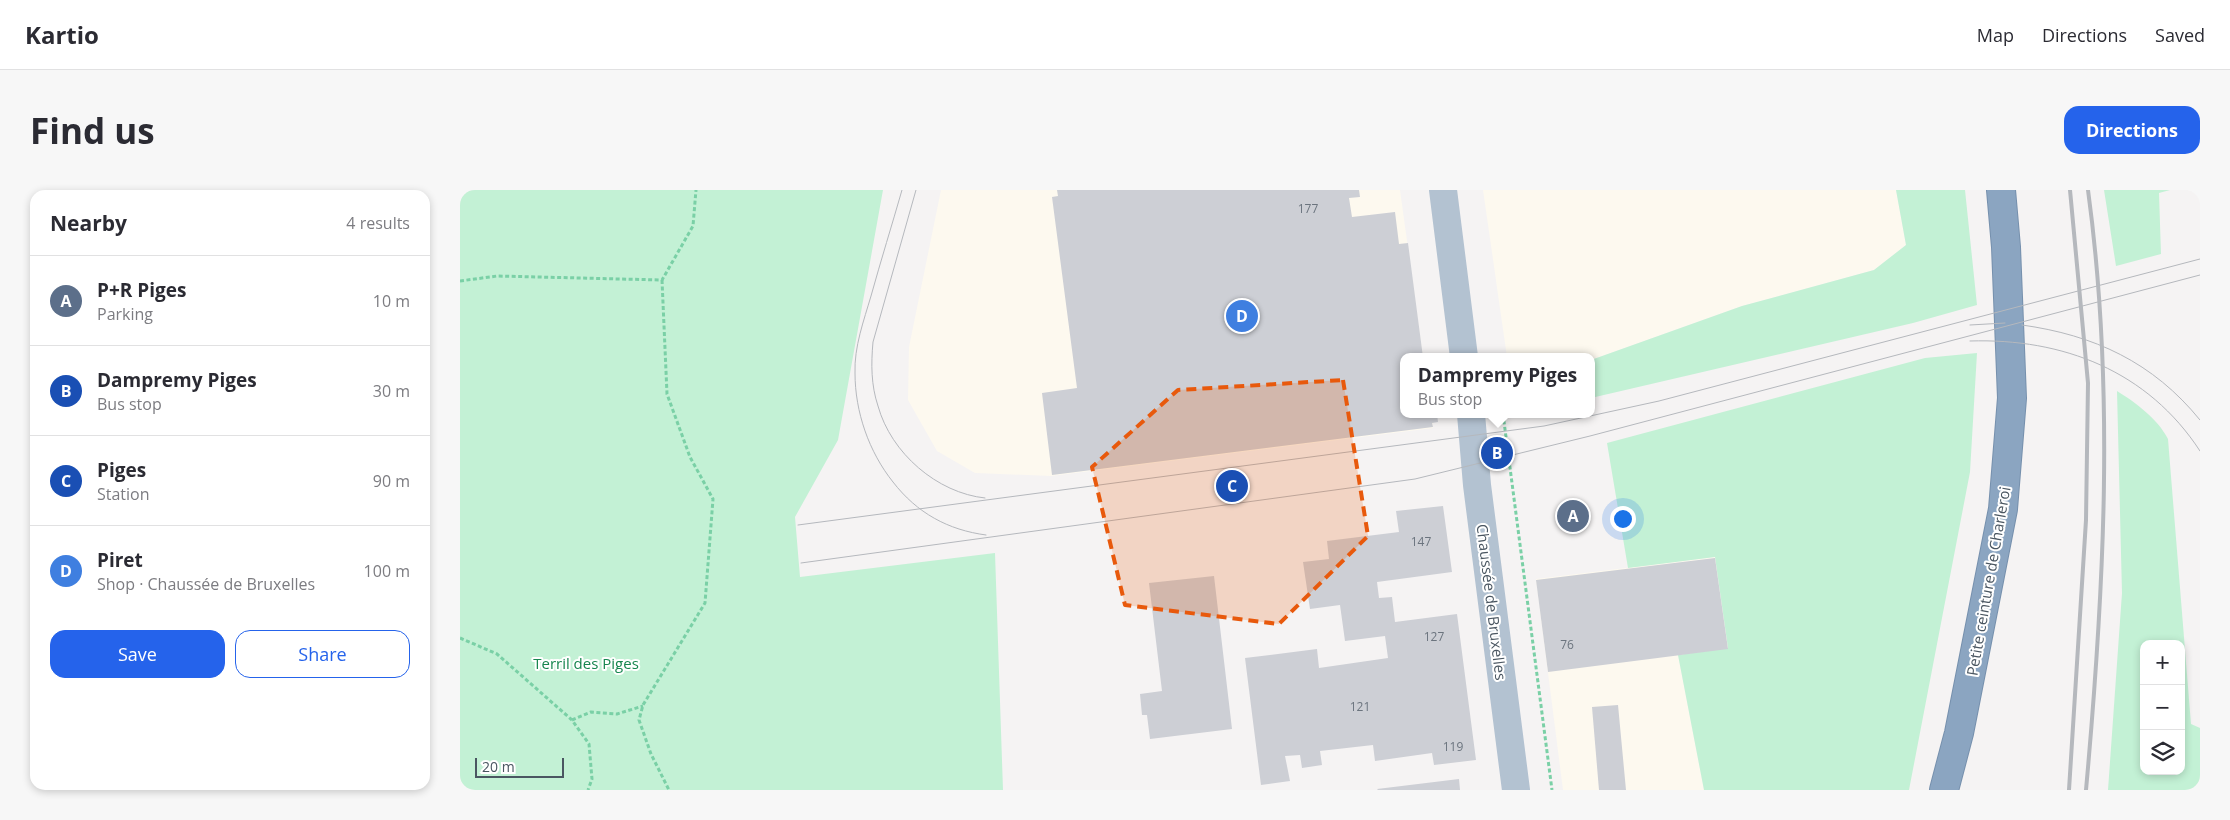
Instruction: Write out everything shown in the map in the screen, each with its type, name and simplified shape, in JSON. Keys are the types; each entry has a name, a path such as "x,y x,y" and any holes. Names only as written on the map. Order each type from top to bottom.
{"highway":[{"name":"Petite ceinture de Charleroi","path":"1944,790 1963,715 2003,509 2012,398 2006,248 2001,190"}],"main road":[{"path":"1443,190 1463,353"},
{"name":"Chaussée de Bruxelles","path":"1471,418 1477,486 1516,790"}],"path":[{"path":"669,790 651,754 639,720 643,706 705,603 713,499 690,457 667,394 662,280 693,226 696,190"},
{"path":"460,281 497,276 662,280"},
{"path":"1504,418 1552,790"},
{"path":"460,638 497,654 572,720 589,744 592,779 588,790"},
{"path":"572,720 591,712 617,714 643,706"}],"highlighted area":[{"path":"1343,380 1368,536 1279,624 1125,605 1092,467 1178,390"}],"shaded area":[{"path":"941,190 1400,190 1422,353 1400,353 1400,418 1432,418 1433,428 1051,476 975,473 937,451 908,400 909,347"},
{"path":"1483,190 1896,190 1906,245 1874,270 1742,306 1595,359 1595,353 1506,353"},
{"path":"1715,557 1728,648 1678,655 1704,790 1563,790 1536,579"}],"green space":[{"name":"Terril des Piges","path":"460,190 883,190 838,440 795,517 800,577 995,553 1003,790 460,790"},
{"path":"1896,190 1965,190 1977,305 1913,323 1595,397 1595,359 1742,306 1874,270 1906,245"},
{"path":"2104,190 2170,190 2159,193 2161,254 2116,266"},
{"path":"1977,353 1970,472 1909,790 1704,790 1678,655 1728,648 1715,557 1628,568 1607,443 1925,358"},
{"path":"2117,391 2152,418 2168,439 2184,640 2140,640 2140,775 2185,775 2185,650 2191,724 2200,728 2200,790 2108,790 2122,593"}],"building":[{"path":"1057,190 1359,190 1360,197 1349,198 1352,217 1395,212 1399,244 1408,243 1422,353 1400,353 1400,418 1438,418 1438,422 1432,423 1433,427 1052,475 1042,393 1077,388 1052,197 1058,196"},
{"path":"1443,506 1452,572 1377,582 1379,598 1392,597 1395,622 1457,614 1476,760 1434,765 1432,753 1375,761 1373,745 1320,751 1322,765 1302,768 1300,755 1285,756 1290,781 1261,785 1245,658 1317,649 1319,668 1388,658 1385,636 1345,641 1340,605 1310,609 1303,562 1329,559 1327,541 1399,532 1396,511"},
{"path":"1715,558 1728,649 1548,672 1536,580"},
{"path":"1214,576 1232,729 1150,739 1147,715 1142,715 1140,694 1162,691 1149,583"},
{"path":"1618,705 1626,790 1599,790 1592,707"},
{"path":"1459,779 1460,790 1377,789"}],"tram line":[{"path":"902,190 858,344 855,373 861,417 870,445 884,470 912,503 946,524 972,533 986,535"},
{"path":"916,190 873,342 872,374 874,390 884,423 893,440 918,468 950,488 967,495 985,498"},
{"path":"1595,415 1659,401 2200,259"},
{"path":"801,563 1415,479 1590,436 2200,275"},
{"path":"1970,325 2005,323"},
{"path":"2022,325 2074,336 2120,354 2162,382 2200,420"},
{"path":"1970,341 2038,346 2070,353 2100,365 2129,380 2155,400 2179,423 2200,451"},
{"path":"798,525 1544,426 1581,418"}],"railway":[{"path":"2069,790 2086,520 2088,383 2070,190"},
{"path":"2086,790 2098,640 2104,490 2102,339 2088,190"}],"place":[{"name":"Piret","path":"1242,316"},
{"name":"Dampremy Piges","path":"1497,453"},
{"name":"Piges","path":"1232,486"},
{"name":"P+R Piges","path":"1573,516"}]}
